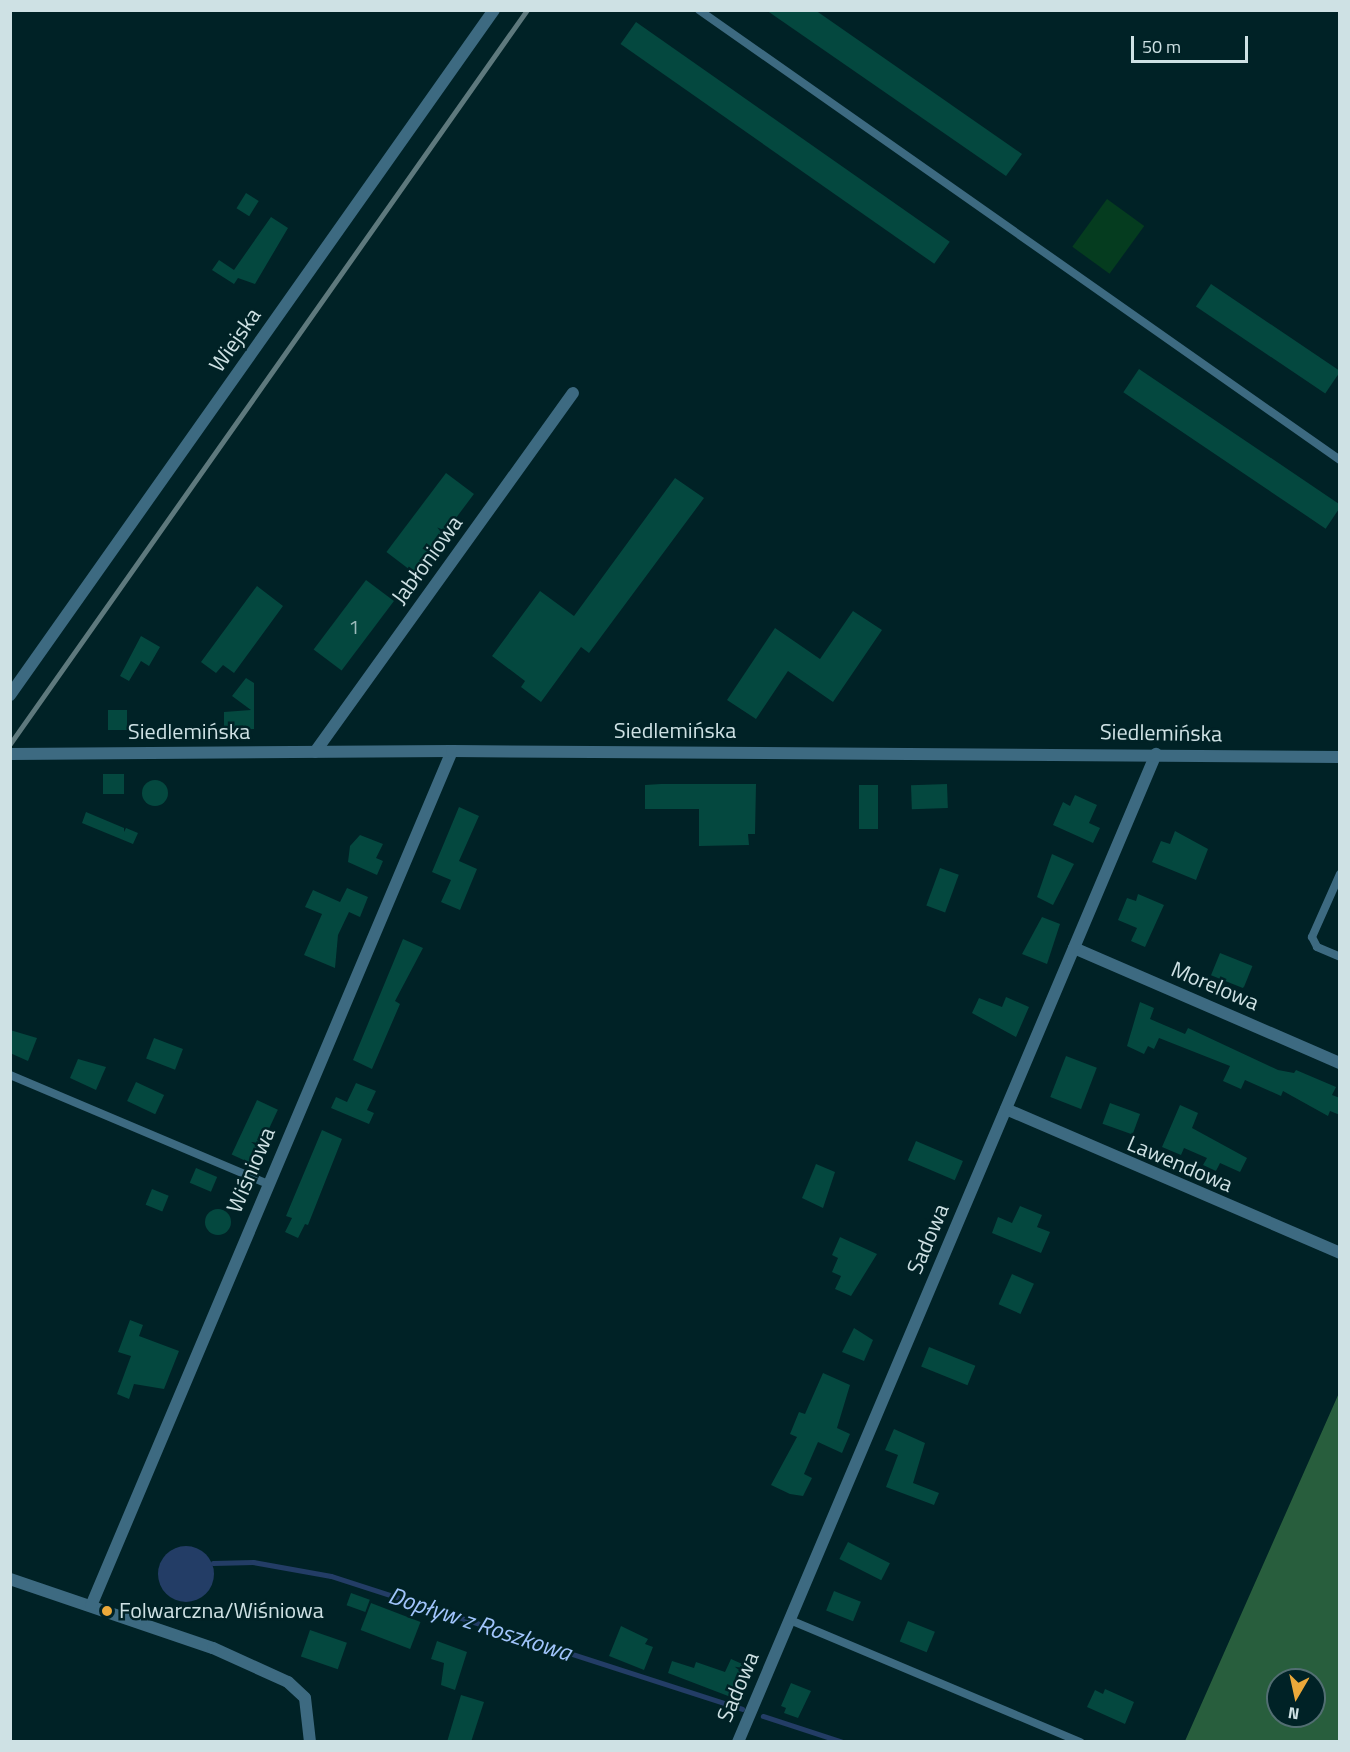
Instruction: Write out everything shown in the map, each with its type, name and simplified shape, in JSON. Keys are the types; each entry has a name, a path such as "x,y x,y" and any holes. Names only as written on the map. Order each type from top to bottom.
{"street":[{"name":"Wiejska","path":"10,695 494,10"},
{"name":"Jabłoniowa","path":"315,752 573,393"},
{"name":"Siedlemińska","path":"10,754 452,751 1340,757"},
{"name":"Wiśniowa","path":"91,1606 452,751"},
{"name":"Sadowa","path":"738,1742 1156,754"},
{"name":"Morelowa","path":"1074,948 1340,1063"},
{"name":"Lawendowa","path":"1006,1109 1340,1253"},
{"path":"10,1579 213,1648 288,1682 305,1698 310,1742"}],"lane":[{"path":"699,10 1340,460"},
{"path":"1340,874 1312,937 1317,947 1340,957"},
{"path":"10,1075 268,1184"},
{"path":"790,1620 1080,1742"}],"green space":[{"path":"1107,199 1144,226 1110,274 1072,247"},
{"path":"1339,1393 1339,1741 1185,1741"}],"water":[{"path":"180,1546 192,1546 202,1550 210,1558 214,1574 210,1590 202,1598 192,1602 180,1602 170,1598 162,1590 158,1580 158,1568 162,1558 170,1550"}],"building":[{"path":"766,10 815,10 1022,154 1006,176"},
{"path":"636,22 950,242 934,264 621,44"},
{"path":"246,193 259,201 249,216 236,208"},
{"path":"271,217 288,228 255,284 238,278 234,284 212,270 219,260 234,270"},
{"path":"1211,284 1340,371 1325,394 1196,306"},
{"path":"1139,369 1340,505 1326,529 1123,392"},
{"path":"446,473 474,494 414,573 386,552"},
{"path":"675,478 704,498 589,653 581,647 541,702 521,687 525,681 492,656 540,591 574,616"},
{"path":"366,580 394,601 342,671 314,649"},
{"path":"257,586 283,606 234,673 223,665 216,673 201,662"},
{"path":"853,611 882,630 833,702 788,671 756,719 727,700 775,628 820,659"},
{"path":"141,636 160,647 149,666 141,661 129,681 120,676"},
{"path":"246,678 254,683 254,729 224,730 224,712 251,710 232,696"},
{"path":"108,710 127,710 127,730 108,730"},
{"path":"103,774 124,774 124,794 103,794"},
{"path":"155,780 164,784 168,793 164,802 155,806 146,802 142,793 146,784"},
{"path":"756,784 755,834 748,834 749,845 699,846 699,809 645,809 645,785"},
{"path":"947,784 948,808 912,809 911,785"},
{"path":"859,785 878,785 878,829 859,829"},
{"path":"1075,795 1097,805 1089,823 1100,828 1093,843 1053,825 1063,802 1070,806"},
{"path":"459,807 479,816 459,861 477,869 460,910 441,902 451,880 432,872"},
{"path":"86,812 124,828 124,832 126,828 138,833 133,844 82,823"},
{"path":"1175,831 1208,849 1196,880 1152,862 1161,841 1170,844"},
{"path":"360,835 383,844 376,858 383,861 377,875 348,862 350,846"},
{"path":"1052,854 1074,864 1053,905 1037,897"},
{"path":"940,868 959,875 945,912 926,906"},
{"path":"347,888 368,897 360,917 349,912 338,935 335,968 304,955 322,914 305,907 313,890 340,902"},
{"path":"1138,894 1164,905 1145,947 1131,941 1137,928 1118,920 1127,898 1136,901"},
{"path":"1042,917 1060,924 1047,964 1022,954"},
{"path":"403,939 423,948 395,1001 400,1004 372,1069 353,1060"},
{"path":"1220,953 1252,966 1243,988 1211,975"},
{"path":"1006,997 1029,1007 1016,1037 972,1013 979,998 1002,1007"},
{"path":"1140,1002 1154,1008 1150,1019 1185,1034 1188,1028 1278,1070 1294,1073 1296,1070 1336,1087 1332,1095 1340,1098 1340,1115 1330,1111 1328,1116 1283,1091 1281,1096 1245,1080 1241,1089 1223,1081 1230,1066 1159,1038 1154,1049 1148,1046 1144,1054 1127,1046"},
{"path":"10,1030 37,1038 28,1061 10,1053"},
{"path":"154,1038 183,1049 175,1070 146,1059"},
{"path":"1066,1056 1097,1068 1081,1109 1050,1097"},
{"path":"78,1059 106,1067 96,1090 70,1078"},
{"path":"136,1082 164,1095 155,1114 127,1101"},
{"path":"356,1083 376,1091 367,1110 374,1113 369,1124 331,1108 336,1097 347,1102"},
{"path":"257,1100 278,1110 252,1164 232,1154"},
{"path":"1110,1103 1140,1114 1133,1135 1102,1124"},
{"path":"1180,1105 1198,1113 1192,1128 1247,1158 1240,1172 1220,1163 1216,1171 1203,1165 1207,1158 1184,1148 1181,1155 1162,1147"},
{"path":"322,1130 342,1139 308,1225 305,1224 298,1238 285,1232 292,1218 286,1216"},
{"path":"916,1141 963,1161 955,1180 908,1160"},
{"path":"816,1164 835,1172 823,1208 802,1198"},
{"path":"196,1168 217,1177 211,1192 190,1183"},
{"path":"152,1189 169,1196 162,1212 146,1205"},
{"path":"1020,1206 1042,1215 1037,1227 1050,1232 1041,1253 992,1233 998,1217 1012,1223"},
{"path":"218,1209 227,1213 231,1222 227,1231 218,1235 209,1231 205,1222 209,1213"},
{"path":"840,1237 877,1254 851,1296 835,1289 841,1276 832,1272 838,1258 832,1255"},
{"path":"1012,1274 1034,1284 1021,1314 999,1304"},
{"path":"130,1320 143,1325 139,1336 179,1351 164,1389 134,1384 129,1399 117,1394 131,1356 118,1352"},
{"path":"854,1328 873,1340 864,1361 842,1352"},
{"path":"929,1347 975,1366 967,1385 921,1366"},
{"path":"823,1373 850,1385 837,1428 850,1434 842,1453 818,1442 804,1474 812,1478 803,1496 790,1494 771,1485 797,1437 790,1434 799,1412 805,1414"},
{"path":"894,1429 925,1443 913,1483 939,1493 934,1505 886,1487 898,1455 885,1450"},
{"path":"848,1542 890,1563 881,1580 839,1559"},
{"path":"834,1591 861,1602 853,1621 826,1610"},
{"path":"351,1593 370,1600 365,1612 347,1605"},
{"path":"371,1603 420,1622 410,1649 361,1630"},
{"path":"908,1621 935,1632 927,1652 900,1641"},
{"path":"621,1626 648,1639 645,1644 653,1647 644,1670 609,1656"},
{"path":"310,1630 347,1643 338,1669 301,1656"},
{"path":"437,1641 467,1652 455,1690 441,1685 444,1663 431,1659"},
{"path":"731,1659 749,1667 736,1699 668,1673 672,1661 694,1668 696,1662 725,1672"},
{"path":"791,1683 811,1691 798,1718 784,1713 786,1708 781,1706"},
{"path":"1105,1689 1134,1702 1125,1724 1087,1707 1095,1690 1103,1694"},
{"path":"461,1695 484,1702 471,1742 447,1742"}],"waterway":[{"name":"Dopływ z Roszkowa","path":"213,1563 253,1562 331,1576 742,1709"},
{"name":"Dopływ z Roszkowa","path":"763,1716 843,1742"}],"railway":[{"path":"10,744 527,10"}],"place":[{"name":"Folwarczna/Wiśniowa","path":"107,1611"}]}
